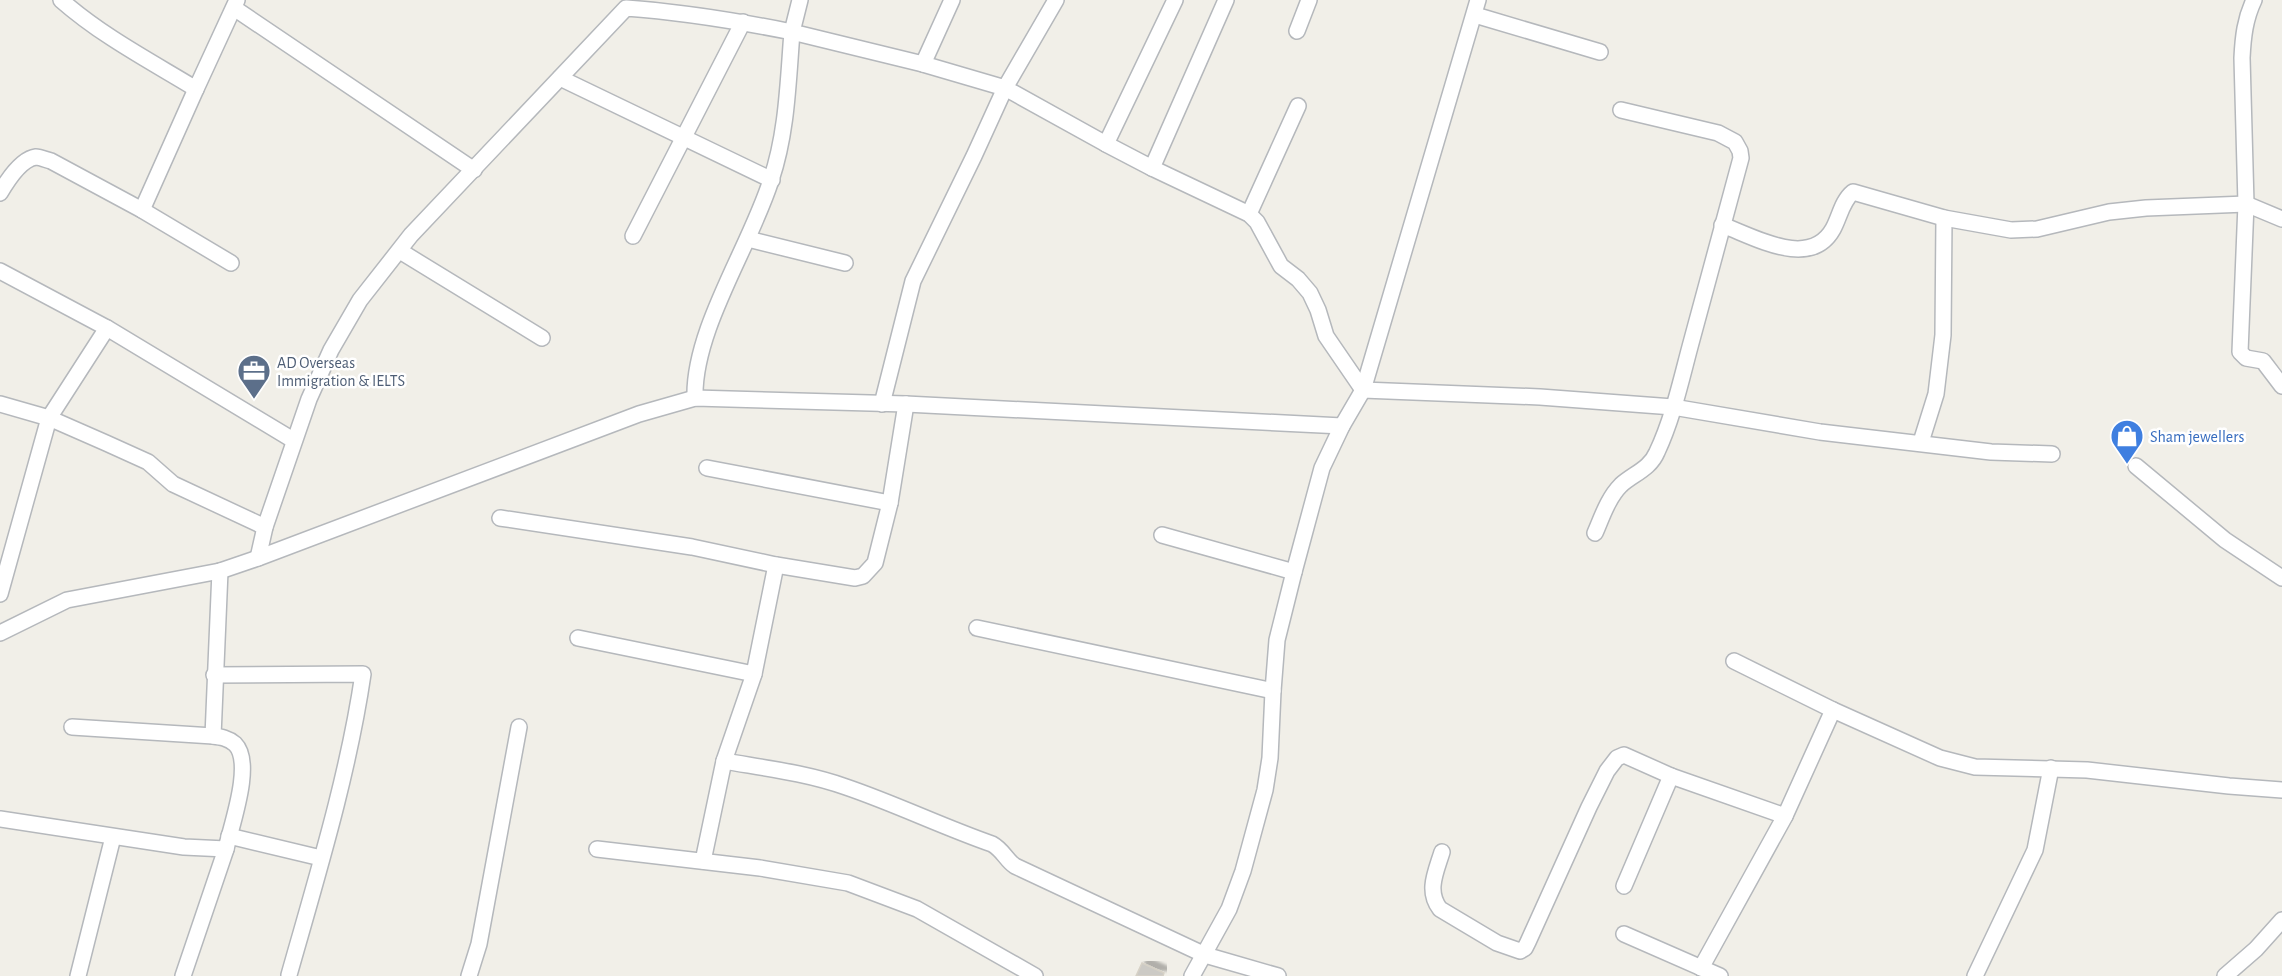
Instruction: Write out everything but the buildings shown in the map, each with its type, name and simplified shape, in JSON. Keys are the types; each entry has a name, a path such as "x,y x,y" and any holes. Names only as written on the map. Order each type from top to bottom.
{"street":[{"path":"62,0 78,15 111,38 196,89"},
{"path":"695,398 698,360 715,313 772,180 786,117 792,32 800,0"},
{"path":"923,63 952,0"},
{"path":"882,404 913,281 975,156 1005,88 1056,0"},
{"path":"1106,144 1175,0"},
{"path":"1152,168 1226,0"},
{"path":"1297,31 1310,0"},
{"path":"2254,0 2243,37 2246,204 2240,352 2246,358 2263,361 2282,386"},
{"path":"142,210 236,4 474,170"},
{"path":"258,558 265,527 293,440 331,350 360,300 411,235 560,78 625,4 792,32 923,63 1005,88 1152,168 1249,214 1257,222 1281,266 1298,279 1310,293 1326,336 1363,390"},
{"path":"1192,976 1229,909 1243,871 1270,758 1277,640 1322,468 1342,426 1363,390 1477,7 1600,52"},
{"path":"633,236 743,22"},
{"path":"560,78 772,180"},
{"path":"1249,214 1298,106"},
{"path":"1595,533 1608,503 1617,490 1653,460 1673,407 1741,158 1735,142 1718,133 1621,110"},
{"path":"0,193 16,171 26,162 37,157 51,161 142,210 231,263"},
{"path":"1722,225 1782,247 1807,249 1817,246 1833,230 1845,201 1853,192 1944,218 2011,230 2037,229 2109,212 2146,208 2246,204 2282,219"},
{"path":"1921,442 1936,394 1944,335 1944,218"},
{"path":"748,239 845,263"},
{"path":"400,250 542,338"},
{"path":"0,271 107,328 293,440"},
{"path":"0,594 49,418 107,328"},
{"path":"1363,390 1540,397 1673,407 1820,432 1921,442 1991,452 2052,454"},
{"path":"0,633 67,600 220,571 639,414 695,398 906,404 1342,426"},
{"path":"0,404 49,418 148,462 173,484 265,527"},
{"path":"500,518 692,547 847,578 863,576 875,563 890,502 906,404"},
{"path":"2136,466 2225,540 2282,578"},
{"path":"707,468 890,502"},
{"path":"1162,536 1294,572"},
{"path":"703,861 724,761 754,674 776,565"},
{"path":"213,736 220,571"},
{"path":"977,628 1273,691"},
{"path":"578,638 754,674"},
{"path":"1734,662 1940,758 1975,767 2051,768 2282,790"},
{"path":"214,675 363,674 356,720 291,976"},
{"path":"1701,968 1785,816 1833,710"},
{"path":"72,727 213,736 227,739 235,744 242,757 242,781 227,843 183,976"},
{"path":"469,976 479,944 519,727"},
{"path":"1442,852 1431,891 1435,903 1440,909 1497,943 1520,951 1528,942 1576,833 1612,762 1617,758 1624,755 1671,776 1785,816"},
{"path":"724,761 844,786 992,844 1002,851 1008,861 1015,866 1205,955 1278,976"},
{"path":"1975,976 2035,850 2051,768"},
{"path":"1624,886 1671,776"},
{"path":"0,819 184,847 227,843 321,858"},
{"path":"78,976 113,837"},
{"path":"597,849 703,861 848,883 917,909 1035,976"},
{"path":"2224,976 2256,949 2282,920"},
{"path":"1624,934 1720,976"}],"place":[{"name":"AD Overseas Immigration & IELTS","path":"254,400"},
{"name":"Sham jewellers","path":"2127,465"}]}
